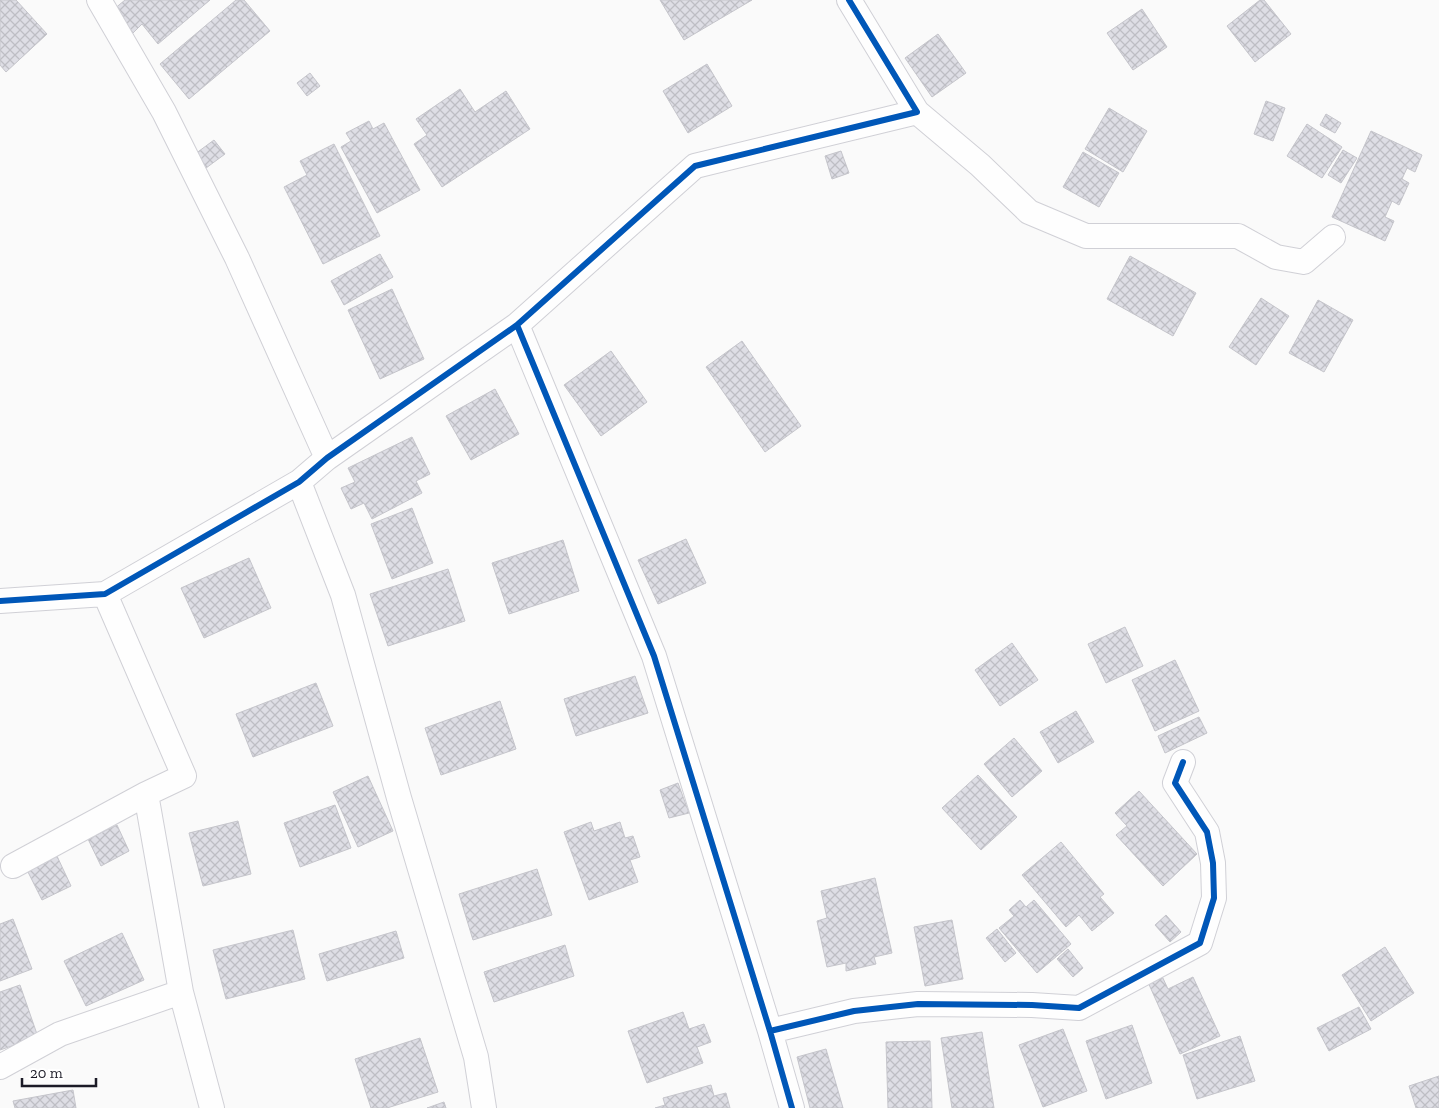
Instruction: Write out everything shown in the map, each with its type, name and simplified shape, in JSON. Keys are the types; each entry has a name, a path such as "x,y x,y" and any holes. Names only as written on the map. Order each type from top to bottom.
{"street":[{"path":"99,0 164,112 237,258 327,458"},
{"path":"851,0 917,112 980,165 1029,212 1086,236 1238,236 1276,257 1304,262 1333,237"},
{"path":"0,601 105,594 299,482 327,458 517,325 695,166 917,112"},
{"path":"517,325 654,656 792,1108"},
{"path":"299,482 343,595 399,798 476,1057 484,1108"},
{"path":"13,866 146,794 184,776 105,594"},
{"path":"770,1032 854,1011 918,1004 1032,1005 1078,1008 1200,944 1214,898 1213,863 1207,832 1175,783 1183,762"},
{"path":"146,794 181,992 212,1108"},
{"path":"0,1067 60,1034 181,992"}],"building":[{"path":"0,0 16,0 47,34 6,72 0,65"},
{"path":"125,0 210,0 158,44 142,24 133,33 113,10"},
{"path":"236,0 244,0 270,31 189,99 160,64"},
{"path":"660,0 752,0 684,40"},
{"path":"1260,0 1264,0 1291,34 1255,62 1227,26"},
{"path":"1142,9 1167,47 1133,70 1107,33"},
{"path":"938,34 966,73 932,97 905,58"},
{"path":"707,64 732,106 688,133 663,91"},
{"path":"310,73 320,86 307,96 297,83"},
{"path":"460,89 475,112 506,91 530,129 442,187 414,144 427,135 416,119"},
{"path":"1266,101 1285,108 1273,141 1254,134"},
{"path":"1109,108 1147,131 1123,172 1085,149"},
{"path":"1326,114 1341,123 1335,133 1320,125"},
{"path":"369,121 373,129 384,123 420,190 377,213 341,147 351,141 346,133"},
{"path":"1307,124 1342,147 1322,178 1287,156"},
{"path":"1371,131 1422,155 1415,172 1407,168 1402,179 1409,183 1399,205 1392,201 1385,217 1394,221 1385,241 1332,217"},
{"path":"214,140 225,154 202,171 191,157"},
{"path":"334,144 380,236 323,264 284,187 307,175 300,161"},
{"path":"1343,150 1357,158 1341,183 1328,175"},
{"path":"841,151 849,173 832,179 825,156"},
{"path":"1083,152 1119,173 1099,207 1063,187"},
{"path":"380,254 393,277 344,305 331,281"},
{"path":"1130,256 1196,293 1173,336 1107,299"},
{"path":"392,289 424,359 380,379 348,310"},
{"path":"1261,298 1289,316 1256,365 1229,347"},
{"path":"1318,300 1353,320 1324,372 1289,353"},
{"path":"742,341 801,426 765,452 706,367"},
{"path":"611,351 647,402 601,436 564,385"},
{"path":"495,389 519,434 471,460 446,416"},
{"path":"412,437 430,474 416,481 422,493 372,519 364,503 351,509 341,488 355,482 348,468"},
{"path":"412,508 433,563 392,579 371,524"},
{"path":"686,539 706,583 658,604 638,560"},
{"path":"563,540 579,591 509,614 492,563"},
{"path":"249,558 271,608 204,638 181,588"},
{"path":"448,569 465,621 388,646 370,594"},
{"path":"1125,627 1143,666 1106,683 1088,644"},
{"path":"1012,643 1038,680 1000,706 975,670"},
{"path":"1175,660 1199,711 1155,731 1132,680"},
{"path":"635,676 648,713 576,736 564,699"},
{"path":"316,683 333,726 253,757 236,714"},
{"path":"500,701 516,749 441,775 425,728"},
{"path":"1076,711 1094,742 1058,763 1040,732"},
{"path":"1199,717 1207,733 1165,753 1158,736"},
{"path":"1014,738 1042,771 1012,797 984,764"},
{"path":"978,775 1017,817 981,850 942,808"},
{"path":"368,776 393,831 358,847 333,792"},
{"path":"678,783 689,813 669,818 660,790"},
{"path":"1139,791 1197,854 1163,886 1116,835 1127,826 1115,813"},
{"path":"335,805 351,848 300,867 284,823"},
{"path":"238,821 251,874 203,886 189,833"},
{"path":"591,822 594,831 620,822 625,838 633,836 640,857 630,860 638,882 589,900 564,832"},
{"path":"117,825 129,851 101,866 88,839"},
{"path":"1061,842 1104,894 1100,897 1114,913 1092,931 1079,915 1066,927 1022,875"},
{"path":"56,854 71,886 42,900 26,868"},
{"path":"537,869 552,915 473,940 459,894"},
{"path":"875,878 892,953 874,957 876,964 846,971 846,963 827,967 817,921 827,918 821,891"},
{"path":"1020,900 1026,907 1034,900 1071,944 1037,973 999,928 1014,916 1009,910"},
{"path":"1166,915 1181,932 1170,942 1155,925"},
{"path":"13,919 32,969 0,981 0,924"},
{"path":"952,920 963,979 925,986 914,927"},
{"path":"997,929 1016,953 1005,962 986,938"},
{"path":"293,930 305,979 226,999 213,950"},
{"path":"396,931 404,958 327,981 319,954"},
{"path":"122,933 144,980 86,1006 64,961"},
{"path":"565,945 574,976 494,1002 484,972"},
{"path":"1385,947 1414,993 1371,1021 1342,975"},
{"path":"1068,949 1083,968 1073,977 1057,959"},
{"path":"1161,974 1168,989 1193,977 1220,1036 1180,1054 1147,980"},
{"path":"20,985 38,1037 0,1050 0,992"},
{"path":"1359,1007 1371,1029 1329,1051 1317,1028"},
{"path":"683,1012 689,1029 704,1024 711,1042 697,1047 703,1063 647,1083 628,1031"},
{"path":"1132,1025 1152,1083 1106,1099 1086,1041"},
{"path":"1063,1029 1087,1091 1043,1107 1019,1045"},
{"path":"982,1032 994,1108 952,1108 941,1038"},
{"path":"1240,1036 1255,1081 1197,1099 1183,1055"},
{"path":"420,1038 438,1092 387,1108 371,1108 355,1059"},
{"path":"930,1041 932,1108 888,1108 886,1042"},
{"path":"826,1049 843,1108 810,1108 797,1057"},
{"path":"1439,1076 1439,1108 1416,1108 1409,1086"},
{"path":"711,1085 714,1096 726,1093 730,1108 655,1108 665,1105 663,1098"},
{"path":"73,1090 76,1108 15,1108 13,1101"},
{"path":"444,1102 446,1108 427,1108"}],"cycle path":[{"path":"0,601 105,594 299,482 327,458 517,325 695,166 917,112 849,0"},
{"path":"517,325 654,656 770,1031"},
{"path":"792,1108 770,1031 854,1011 918,1004 1032,1005 1079,1008 1200,943 1214,898 1213,863 1207,832 1175,783 1183,762"}]}
